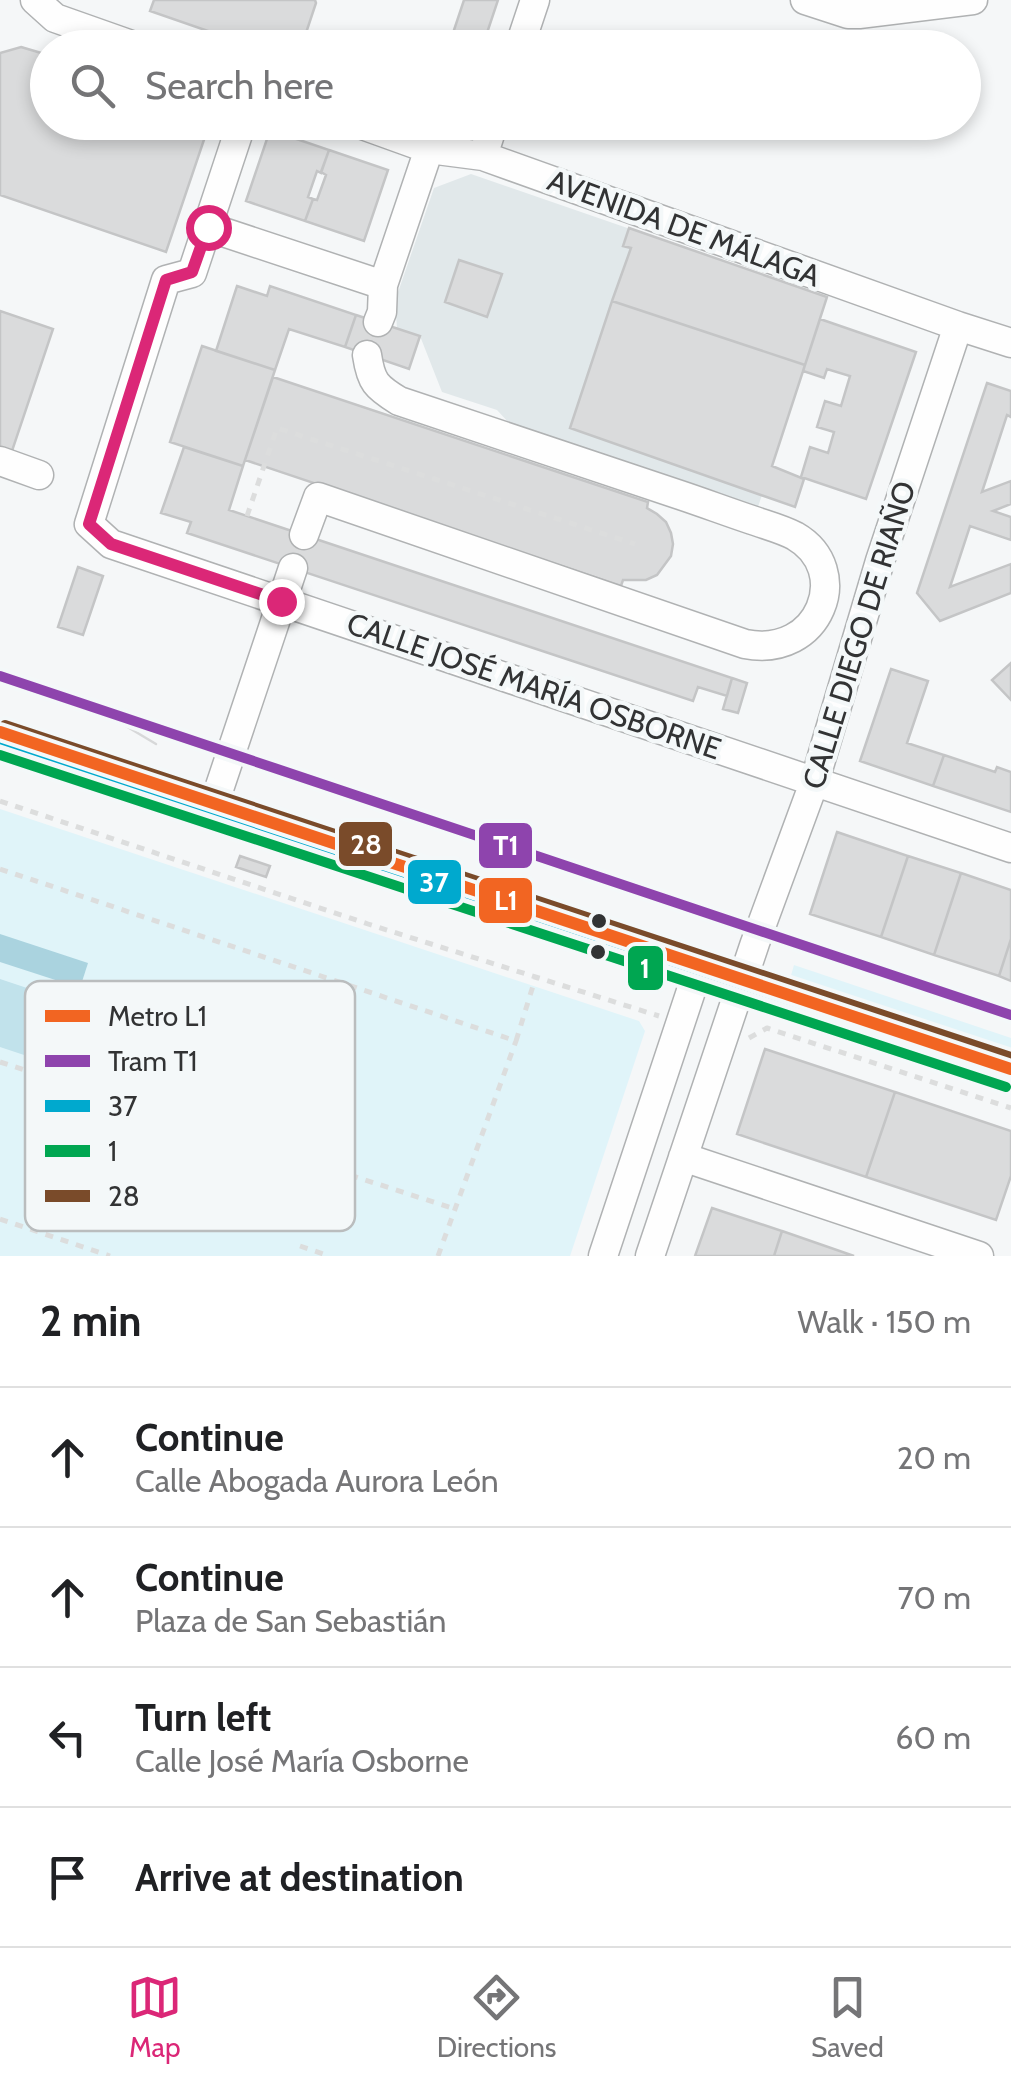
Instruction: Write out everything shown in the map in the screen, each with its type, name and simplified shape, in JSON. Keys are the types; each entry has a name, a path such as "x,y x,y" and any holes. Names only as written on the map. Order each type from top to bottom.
{"street":[{"path":"35,0 55,18 89,30"},
{"path":"525,30 535,0"},
{"path":"818,2 848,14 859,14 972,0"},
{"path":"236,140 208,227 383,285"},
{"name":"AVENIDA DE MÁLAGA","path":"404,140 429,149 483,156 1011,343"},
{"path":"483,156 488,140"},
{"path":"378,322 383,285 429,149"},
{"name":"CALLE JOSÉ MARÍA OSBORNE","path":"208,227 192,272 166,280 89,524 111,544 1011,848"},
{"name":"CALLE DIEGO DE RIAÑO","path":"741,984 814,780 880,561 958,326"},
{"path":"304,536 318,497 759,646 774,646 800,635 818,614 823,600 822,572 816,558 797,537 400,400 380,390 370,376 367,355"},
{"path":"0,461 39,475"},
{"path":"212,810 293,568"},
{"path":"0,739 1011,1074"},
{"path":"603,1256 698,970"},
{"path":"650,1256 741,984"},
{"path":"683,1157 979,1256"}],"path":[{"path":"248,516 277,428 635,544"},
{"path":"0,801 667,1019"},
{"path":"0,869 336,981"},
{"path":"438,1256 536,976"},
{"path":"355,987 516,1041"},
{"path":"740,1044 767,1028 1011,1108"},
{"path":"0,1062 25,1070"},
{"path":"355,1177 455,1209"},
{"path":"0,1219 25,1227"},
{"path":"36,1231 110,1256"},
{"path":"300,1246 329,1256"}],"shaded area":[{"path":"471,174 827,297 758,507 509,423 497,410 442,392 420,336 397,328 395,301 434,188"},
{"path":"0,809 639,1021 645,1031 570,1256 0,1256"},
{"path":"0,934 88,963 82,981 58,981 0,962"},
{"path":"794,965 1011,1038 1011,1053 790,979"},
{"path":"0,979 25,987 25,1055 0,1047"}],"building":[{"path":"154,0 316,3 307,30 205,30 150,11"},
{"path":"464,0 498,0 488,30 454,30"},
{"path":"21,47 30,50 30,140 204,140 166,252 0,195 0,53"},
{"path":"267,140 300,140 329,150 308,197 313,199 305,221 246,201"},
{"path":"329,150 388,170 364,241 305,221 326,175 321,172"},
{"path":"629,228 827,297 805,365 612,301 631,248 623,246"},
{"path":"459,260 502,274 487,317 445,302"},
{"path":"237,286 267,296 270,286 356,315 345,347 289,329 275,370 216,351"},
{"path":"612,301 805,365 772,466 804,479 795,507 570,428"},
{"path":"0,311 53,329 11,454 0,450"},
{"path":"356,315 420,336 409,369 345,347"},
{"path":"820,319 916,352 866,499 801,477 810,447 828,453 834,432 817,427 825,401 841,406 850,376 827,369 824,378 803,371"},
{"path":"202,346 275,370 243,466 170,442"},
{"path":"273,377 648,502 647,508 666,522 671,533 671,556 657,575 646,580 623,580 621,586 245,460"},
{"path":"987,383 1011,391 1011,417 1007,415 982,492 1011,481 1011,504 993,511 1011,517 1011,540 970,526 950,587 1011,564 1011,593 940,621 917,593"},
{"path":"184,447 243,466 229,510 732,678 727,696 698,687 693,701 187,533 191,522 161,513"},
{"path":"78,567 103,576 83,635 58,627"},
{"path":"1011,663 1011,700 992,680"},
{"path":"891,669 928,681 907,743 944,755 933,786 860,761"},
{"path":"732,678 747,683 738,713 723,709"},
{"path":"944,755 995,772 997,767 1011,772 1011,812 933,786"},
{"path":"837,832 908,856 881,937 810,914"},
{"path":"240,856 270,866 266,877 236,867"},
{"path":"908,856 961,873 934,955 881,937"},
{"path":"961,873 1011,890 1011,939 999,976 934,955"},
{"path":"1011,939 1011,981 999,976"},
{"path":"765,1049 895,1092 866,1177 737,1134"},
{"path":"895,1092 1011,1131 1011,1176 996,1220 866,1177"},
{"path":"712,1208 782,1231 774,1256 695,1256"},
{"path":"782,1231 854,1256 774,1256"}],"tram line":[{"name":"T1","path":"0,676 1011,1015"},
{"path":"94,707 156,744"}],"metro line":[{"name":"L1","path":"0,732 1011,1069"}],"transit line":[{"name":"28","path":"5,725 1011,1057"},
{"name":"37","path":"0,739 1011,1073"},
{"name":"1","path":"0,755 1006,1087"}],"route":[{"path":"208,227 192,272 166,280 89,524 111,544 281,601"}]}
